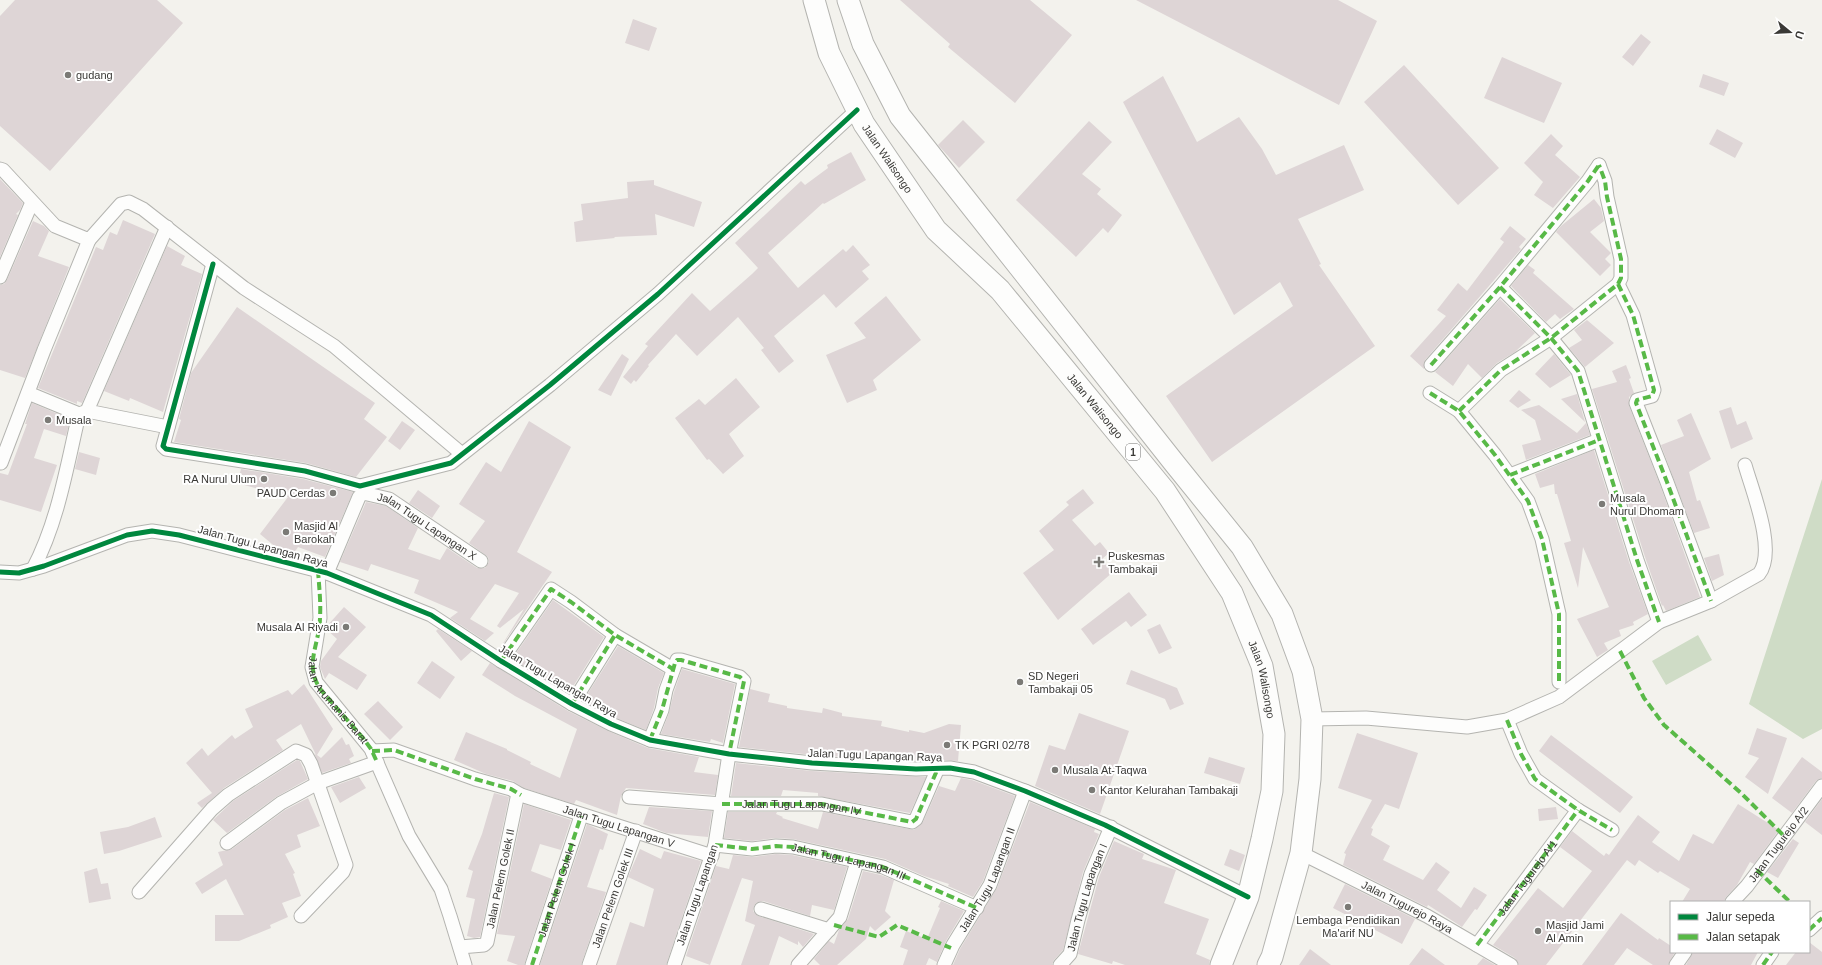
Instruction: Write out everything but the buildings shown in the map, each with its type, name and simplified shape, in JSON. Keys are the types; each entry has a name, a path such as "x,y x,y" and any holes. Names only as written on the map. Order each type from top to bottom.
{"highway":[{"name":"Jalan Walisongo","path":"814,0 829,52 864,124 936,230 1000,290 1165,491 1232,593 1262,666 1274,734 1272,791 1248,897 1221,965"},
{"name":"1","path":"848,0 863,44 900,116 1170,458 1242,546 1282,614 1303,671 1312,719 1310,779 1302,853 1272,957 1268,965"}],"street":[{"path":"213,264 163,446 166,449 305,471 360,486 451,463 550,385 658,294 858,110"},
{"path":"1431,365 1500,287 1588,181 1599,165 1605,181 1607,197 1621,259 1621,278 1618,284 1551,338 1501,370 1459,411"},
{"path":"0,169 55,226 89,240"},
{"path":"0,277 32,202"},
{"path":"1,463 44,350 89,240 117,208 126,202 143,209 244,288 334,346 462,454"},
{"path":"33,569 40,556 56,512 83,412 167,227"},
{"path":"1618,284 1633,315 1654,390 1652,396 1637,400 1636,403 1711,601"},
{"path":"1500,287 1551,338 1578,371 1637,560 1659,622"},
{"path":"28,393 83,412 168,427"},
{"path":"1430,393 1459,411 1510,475 1528,501 1542,539 1559,614 1559,682"},
{"path":"1510,475 1599,440"},
{"path":"1312,719 1366,718 1467,727 1507,720 1559,697 1659,622 1711,601 1759,574 1765,561 1765,539 1745,465"},
{"name":"Jalan Tugu Lapangan X","path":"322,571 359,497 363,493 390,499 481,561"},
{"name":"Jalan Tugu Lapangan Raya","path":"0,572 19,573 44,566 127,535 152,531 179,535 322,571 431,615 501,661 572,704 611,724 650,740 729,754 812,763 916,769 950,768 974,772 1025,791 1111,827 1248,897"},
{"name":"Jalan Arumanis Barat","path":"322,571 320,618 313,656 313,675 321,690 375,757 409,836 441,889 465,965"},
{"path":"501,661 551,589 615,635 673,669 662,710 650,740"},
{"path":"572,704 615,635"},
{"name":"Jalan Tugu Lapangan","path":"673,669 678,660 740,677 744,681 729,754 714,851 674,965"},
{"path":"1507,720 1521,754 1535,779 1578,810 1612,830"},
{"name":"Jalan Tugu Lapangan V","path":"375,757 388,749 394,750 479,781 511,789 523,795 581,816 636,831 660,840 714,851"},
{"path":"139,892 212,809 228,794 296,751 306,755 311,764 346,865 343,872 301,916"},
{"path":"227,843 281,803 318,783 375,757"},
{"name":"Jalan Tugu Lapangan IV","path":"629,797 722,804 822,804 912,822 916,819 938,768"},
{"name":"Jalan Tugurejo A/2","path":"1733,901 1747,886 1822,786"},
{"name":"Jalan Tugu Lapangan II","path":"944,965 953,945 990,886 1025,791"},
{"name":"Jalan Pelem Golek II","path":"460,947 484,945 487,942 517,798 523,795"},
{"name":"Jalan Tugurejo A/1","path":"1477,944 1578,810"},
{"name":"Jalan Pelem Golek I","path":"532,965 581,816"},
{"name":"Jalan Tugu Lapangan I","path":"1060,965 1070,954 1091,874 1111,827"},
{"name":"Jalan Pelem Golek III","path":"589,965 636,831"},
{"name":"Jalan Tugu Lapangan III","path":"714,851 782,846 856,862 883,868 902,875 977,908"},
{"name":"Jalan Tugurejo Raya","path":"1302,853 1426,916 1512,965"},
{"path":"798,965 840,917 856,862"},
{"path":"761,909 829,930"},
{"path":"1810,929 1822,918"},
{"path":"1676,965 1684,953"},
{"path":"1763,965 1771,953"}],"green space":[{"path":"1822,479 1822,729 1803,739 1749,704"},
{"path":"1698,635 1712,660 1666,685 1652,661"}],"marked path":[{"path":"1431,365 1500,287 1588,181 1599,165"},
{"path":"1459,411 1501,370 1551,338 1618,284 1621,278 1621,259 1607,197 1605,181 1599,165"},
{"path":"1618,284 1633,315 1654,390 1652,396 1637,400 1636,403 1711,601"},
{"path":"1500,287 1551,338 1578,371 1637,560 1659,622"},
{"path":"1430,393 1459,411 1495,455 1528,501 1542,539 1559,614 1559,682"},
{"path":"1510,475 1599,440"},
{"path":"318,570 320,617 314,654 313,672 321,690 363,738 371,749 377,762"},
{"path":"501,661 551,589 615,635 673,669"},
{"path":"572,704 615,635"},
{"path":"1620,651 1644,698 1664,725 1741,793 1784,836"},
{"path":"650,740 662,710 675,663 677,660 681,660 740,677 744,681 729,754"},
{"path":"1507,720 1521,754 1535,779 1578,810 1612,830"},
{"path":"372,751 394,750 475,779 511,789 521,795"},
{"path":"722,804 822,804 912,822 916,819 938,768"},
{"path":"1477,945 1578,810"},
{"path":"532,965 581,816"},
{"path":"715,845 752,849 776,846 793,847 883,867 977,908"},
{"path":"1757,870 1789,901"},
{"path":"1810,929 1822,918"},
{"path":"834,925 879,937 897,925 951,948"},
{"path":"1763,965 1771,953"}],"cycle path":[{"path":"213,264 163,446 166,449 305,471 360,486 451,463 550,385 658,294 857,110"},
{"path":"0,572 19,573 44,566 127,535 152,531 179,535 327,573 431,615 501,661 572,704 611,724 650,740 729,754 812,763 916,769 950,768 974,772 1025,791 1105,825 1248,897"}],"place":[{"name":"gudang","path":"68,75"},
{"name":"Musala","path":"48,420"},
{"name":"RA Nurul Ulum","path":"264,479"},
{"name":"PAUD Cerdas","path":"333,493"},
{"name":"Musala Nurul Dhomam","path":"1602,504"},
{"name":"Masjid Al Barokah","path":"286,532"},
{"name":"Puskesmas Tambakaji","path":"1099,562"},
{"name":"Musala Al Riyadi","path":"346,627"},
{"name":"SD Negeri Tambakaji 05","path":"1020,682"},
{"name":"TK PGRI 02/78","path":"947,745"},
{"name":"Musala At-Taqwa","path":"1055,770"},
{"name":"Kantor Kelurahan Tambakaji","path":"1092,790"},
{"name":"Lembaga Pendidikan Ma'arif NU","path":"1348,907"},
{"name":"Masjid Jami Al Amin","path":"1538,931"}]}
